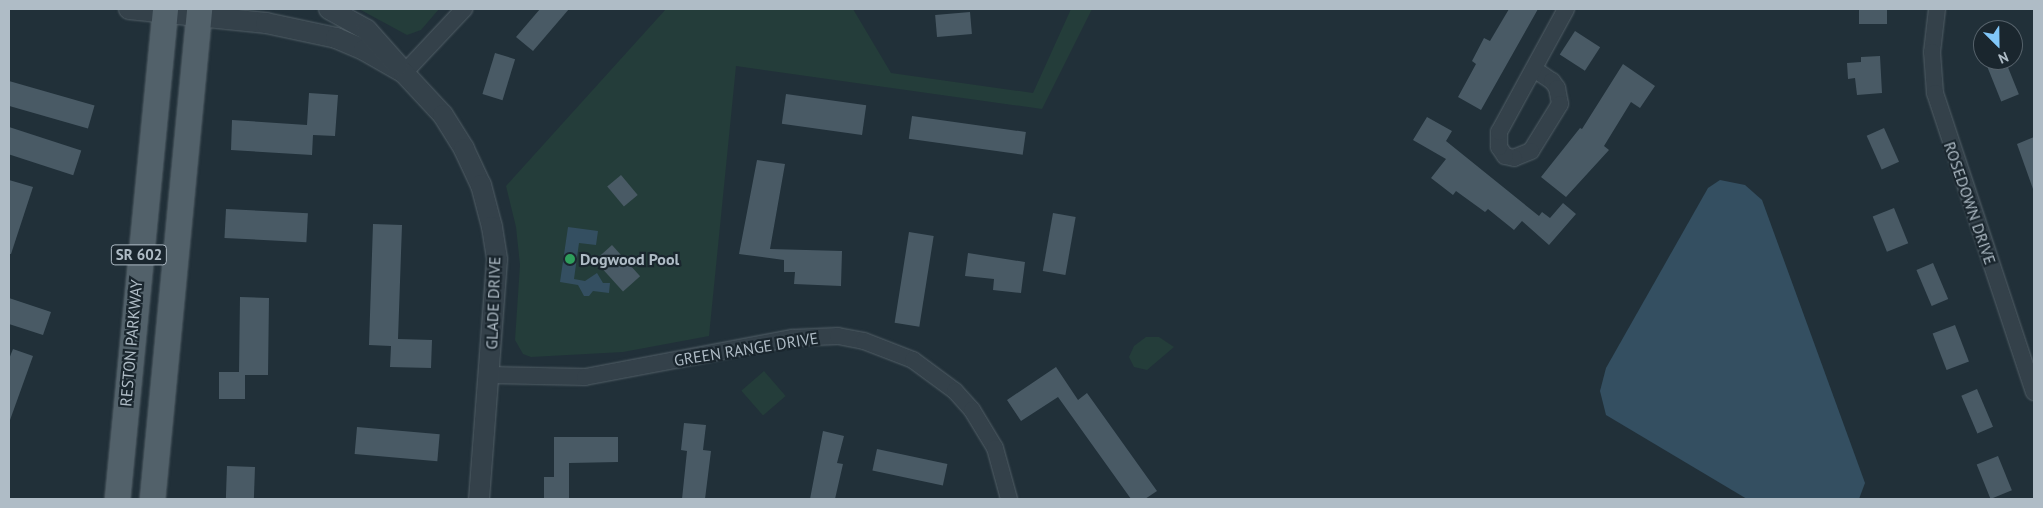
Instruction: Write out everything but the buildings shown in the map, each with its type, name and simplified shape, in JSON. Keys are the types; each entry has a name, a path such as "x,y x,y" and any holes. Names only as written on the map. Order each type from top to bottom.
{"main road":[{"name":"RESTON PARKWAY","path":"117,499 165,10"},
{"name":"SR 602","path":"152,499 199,12"}],"street":[{"name":"GLADE DRIVE","path":"130,9 199,12 322,34 364,50 404,73"},
{"name":"GLADE DRIVE","path":"329,9 367,30 388,50 404,73 431,101 459,139 477,176 488,210 497,270 479,499"},
{"path":"404,73 464,9"},
{"path":"1534,69 1552,81 1557,88 1560,104 1531,151 1514,158 1505,156 1499,148 1499,132 1566,9"},
{"name":"ROSEDOWN DRIVE","path":"1937,9 1932,52 1936,100 2034,392"},
{"name":"GREEN RANGE DRIVE","path":"490,375 585,377 792,338 838,336 864,341 913,360 960,397 995,448 1009,499"}],"green space":[{"path":"359,9 439,9 421,30 407,35"},
{"path":"666,9 853,9 891,73 1033,93 1071,9 1092,9 1042,109 736,66 709,336 623,352 531,357 523,354 515,340 520,265 516,227 506,186"},
{"path":"1146,337 1159,337 1174,347 1147,370 1134,367 1129,357 1134,346"},
{"path":"764,371 786,396 763,416 741,391"}],"water":[{"path":"1720,180 1745,185 1762,200 1865,483 1859,499 1747,499 1606,415 1600,391 1606,368 1708,188"},
{"name":"Dogwood Pool","path":"568,227 598,231 596,245 579,243 574,279 585,281 597,273 603,283 610,283 609,293 593,291 589,296 584,296 578,285 560,282"}],"place":[{"name":"Dogwood Pool","path":"570,259"}]}
